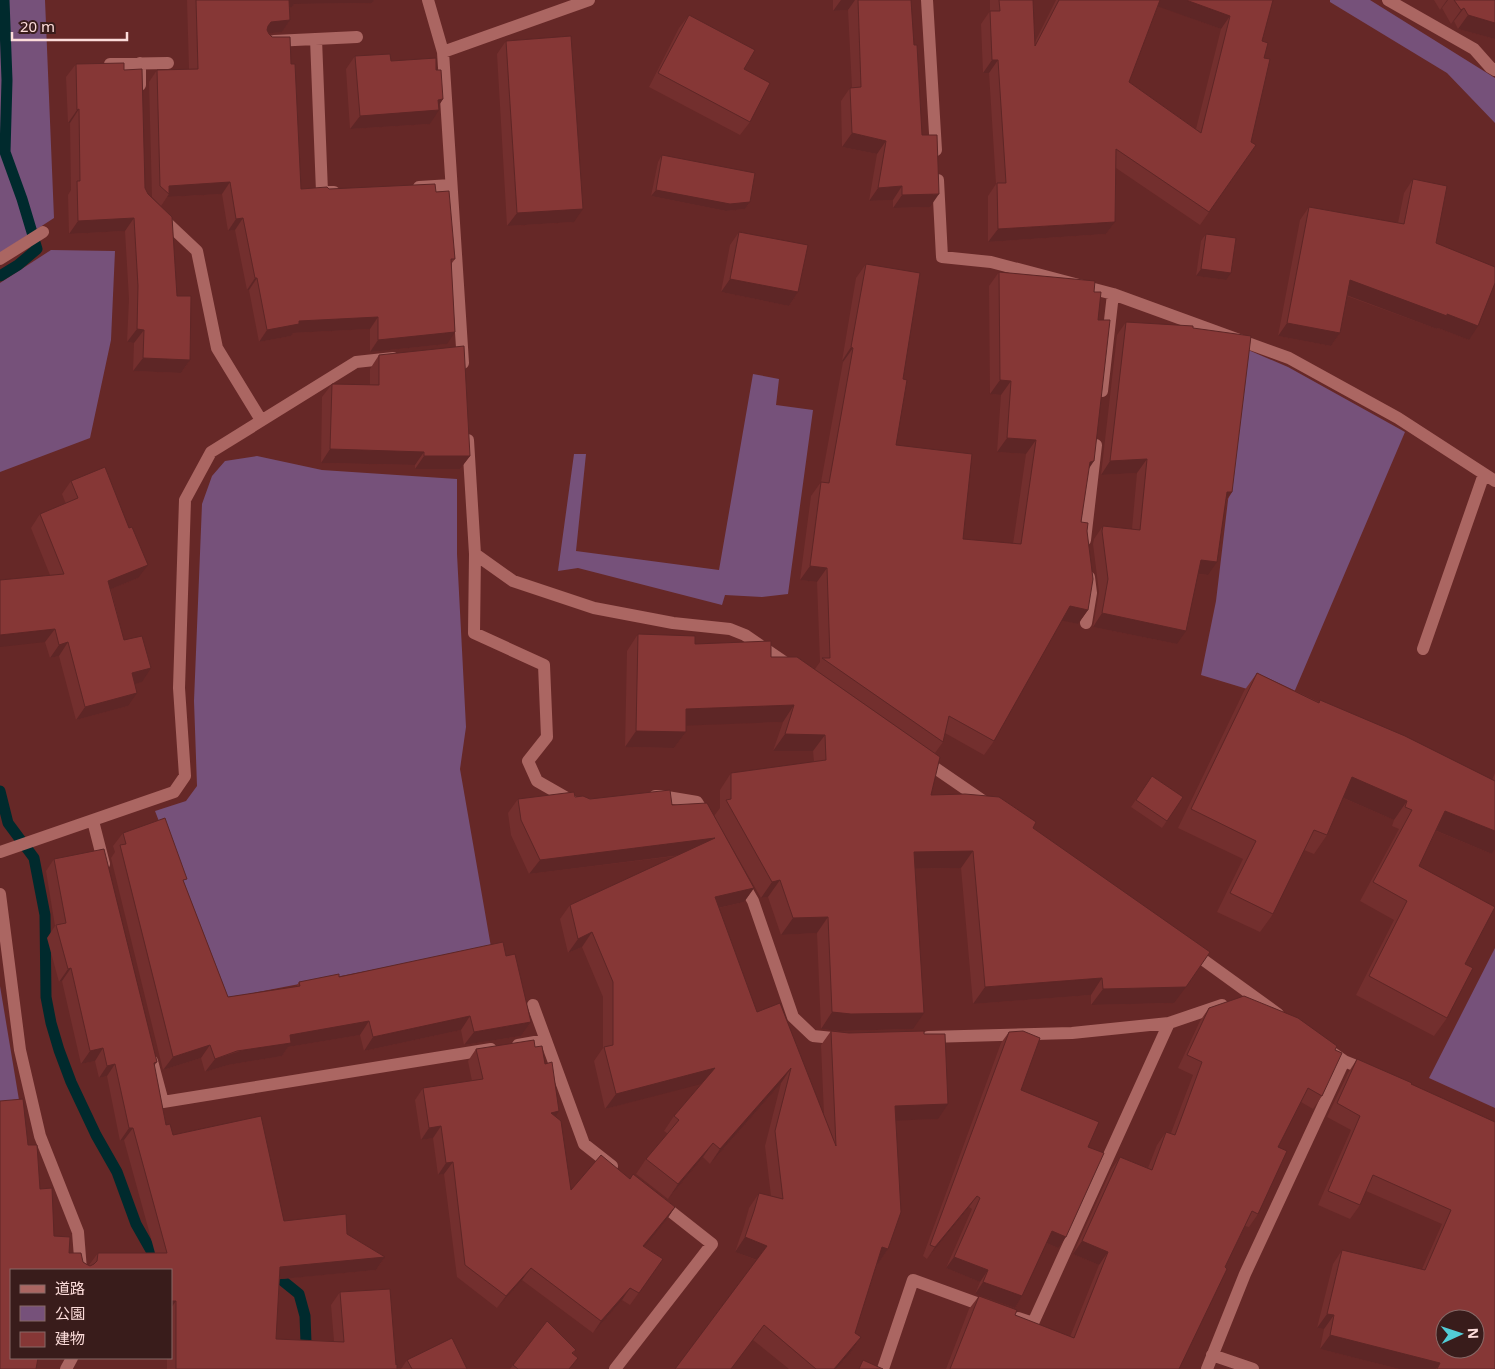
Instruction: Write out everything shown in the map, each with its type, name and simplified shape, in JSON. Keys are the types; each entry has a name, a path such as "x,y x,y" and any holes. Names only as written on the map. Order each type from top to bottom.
{"street":[{"path":"428,0 443,52 458,350 464,379"},
{"path":"443,52 589,0"},
{"path":"927,0 942,257 991,262 1113,294 1289,358 1398,418 1495,481"},
{"path":"1388,0 1474,49 1495,70"},
{"path":"267,41 356,37"},
{"path":"316,39 322,192 342,191"},
{"path":"110,64 168,62"},
{"path":"140,63 141,93"},
{"path":"412,188 451,186"},
{"path":"151,207 197,251 217,348 261,420"},
{"path":"0,259 43,232"},
{"path":"1101,400 1113,294"},
{"path":"0,852 174,792 185,776 179,688 185,500 210,452 356,362 405,357"},
{"path":"467,428 474,554 474,633 544,665 547,737 528,761 537,781 579,805 588,804"},
{"path":"1086,623 1091,593 1085,544 1098,428"},
{"path":"1423,650 1484,474"},
{"path":"474,554 513,581 594,608 673,623 730,629 745,635 799,672"},
{"path":"912,752 1002,814"},
{"path":"643,798 661,796 697,802 711,826"},
{"path":"93,821 107,879"},
{"path":"734,868 753,901 793,1017 813,1036 859,1039"},
{"path":"0,894 20,1050 40,1136 78,1232 81,1269"},
{"path":"1182,944 1289,1022"},
{"path":"917,1037 1072,1033 1170,1023 1251,995"},
{"path":"533,1005 584,1144 621,1173"},
{"path":"883,1369 913,1280 1033,1323 1170,1023"},
{"path":"151,1054 163,1102 546,1040"},
{"path":"1320,1044 1344,1061 1378,1075"},
{"path":"1207,1369 1245,1274 1344,1061"},
{"path":"615,1369 712,1244 651,1196"},
{"path":"1212,1355 1253,1369"}],"green space":[{"path":"0,0 45,0 54,218 0,253"},
{"path":"1330,0 1370,0 1495,78 1495,123 1447,73 1330,2"},
{"path":"51,250 115,251 111,340 90,438 0,472 0,283"},
{"path":"1246,349 1288,367 1405,432 1290,702 1201,675 1216,601"},
{"path":"753,374 779,379 776,405 813,410 788,594 762,597 725,595 722,605 578,568 558,571 574,454 586,454 576,551 719,570"},
{"path":"257,456 322,470 457,479 457,554 466,727 460,769 491,947 227,998 155,811 186,801 197,786 194,701 202,504 212,476 225,461"},
{"path":"1495,948 1495,1108 1429,1078"},
{"path":"0,986 20,1106 0,1109"}],"building":[{"path":"196,0 289,0 290,20 271,22 267,30 272,37 290,37 291,64 295,64 301,189 435,184 436,192 449,191 455,259 451,259 455,332 378,340 378,317 299,321 299,324 267,330 243,218 236,219 230,182 169,186 169,194 160,186 157,70 198,69"},
{"path":"858,0 911,0 914,45 917,45 922,135 937,135 939,194 902,195 902,186 878,188 886,141 852,133 850,88 861,87"},
{"path":"999,0 1033,0 1035,46 1059,0 1160,0 1129,82 1201,133 1230,16 1186,0 1273,0 1262,41 1268,43 1264,58 1270,59 1251,142 1256,145 1209,212 1116,149 1115,222 998,229 997,183 1006,183 998,60 992,60 990,11 1000,11"},
{"path":"1454,0 1495,0 1495,23 1468,15 1464,8 1461,10"},
{"path":"689,15 755,50 744,69 770,83 750,122 658,73"},
{"path":"571,36 583,209 517,213 506,41"},
{"path":"390,54 391,61 436,58 436,70 441,70 443,99 438,100 439,110 360,116 355,56"},
{"path":"124,63 124,70 142,69 145,188 148,194 172,217 177,296 191,296 190,360 143,358 144,330 137,329 138,286 134,218 78,221 77,181 80,181 76,64"},
{"path":"662,155 755,173 750,202 730,204 656,190"},
{"path":"1413,179 1447,186 1436,243 1495,267 1495,283 1478,326 1350,280 1340,333 1287,323 1309,207 1404,224"},
{"path":"739,232 808,245 798,292 730,279"},
{"path":"1206,234 1236,238 1231,273 1201,269"},
{"path":"866,264 920,273 903,379 907,380 896,445 972,454 963,539 1021,544 1036,440 1007,438 1011,381 1000,380 999,272 1095,281 1094,292 1101,292 1098,320 1110,320 1094,461 1090,462 1081,522 1088,523 1087,531 1093,579 1088,610 1070,606 994,741 949,716 943,742 822,658 830,658 827,568 810,566 821,482 829,483"},
{"path":"1126,322 1193,326 1193,328 1251,336 1232,492 1227,492 1217,562 1201,560 1186,631 1102,613 1108,579 1103,526 1140,530 1147,459 1110,461"},
{"path":"464,346 470,456 424,456 424,452 330,449 332,384 379,385 379,355"},
{"path":"105,467 129,528 132,527 148,565 108,581 124,640 142,636 151,668 132,673 137,693 85,707 68,642 59,645 55,629 0,635 0,580 64,574 40,514 78,498 71,481"},
{"path":"638,634 695,636 695,644 771,641 771,657 797,657 940,757 931,795 965,794 999,797 1036,822 1033,828 1210,952 1186,987 1103,989 1102,978 985,987 973,851 914,852 924,1013 851,1014 832,1012 828,917 793,918 780,880 772,882 726,800 731,799 731,773 826,760 825,735 785,734 794,705 686,709 686,732 636,731"},
{"path":"1257,673 1319,703 1320,700 1405,736 1495,781 1495,831 1445,811 1419,866 1495,907 1465,964 1473,968 1447,1018 1369,976 1407,901 1373,882 1412,810 1405,807 1407,801 1352,777 1327,835 1314,830 1273,914 1230,893 1256,841 1191,809"},
{"path":"1152,776 1183,797 1167,821 1136,800"},
{"path":"670,790 672,805 707,803 754,888 715,897 757,1012 780,1003 836,1146 831,1031 849,1033 924,1031 924,1034 945,1034 948,1104 895,1106 901,1212 888,1249 882,1247 855,1333 861,1337 834,1369 816,1369 764,1325 731,1369 675,1369 767,1246 745,1237 759,1193 783,1199 775,1131 791,1068 720,1149 713,1143 678,1184 646,1159 679,1120 674,1116 715,1068 616,1094 604,1047 613,1045 613,982 592,932 578,939 570,905 715,838 540,860 521,820 518,799 574,792 575,797 583,796 590,799"},
{"path":"165,818 187,879 183,880 228,997 300,986 299,982 339,974 339,977 503,942 506,956 515,954 531,1022 474,1032 470,1016 373,1037 369,1021 290,1035 291,1043 237,1051 215,1059 210,1045 173,1057 120,845 126,844 123,833"},
{"path":"104,849 157,1062 154,1063 166,1125 170,1124 173,1135 261,1116 284,1221 346,1214 347,1234 385,1257 280,1267 276,1339 344,1342 340,1292 390,1289 397,1369 176,1369 176,1301 172,1301 172,1269 10,1269 10,1359 38,1359 36,1369 0,1369 0,1101 23,1099 28,1145 37,1145 40,1189 52,1188 54,1236 70,1237 69,1253 81,1253 83,1262 90,1266 97,1261 98,1253 167,1253 133,1128 129,1128 115,1064 107,1066 103,1048 90,1051 71,968 68,969 56,925 66,923 54,859"},
{"path":"1244,996 1298,1018 1337,1046 1335,1050 1342,1053 1322,1096 1308,1088 1278,1147 1287,1151 1258,1214 1252,1211 1225,1267 1227,1269 1179,1369 950,1369 979,1296 1017,1310 1015,1315 1074,1338 1108,1252 1082,1241 1120,1157 1152,1170 1166,1132 1175,1135 1202,1062 1187,1055 1209,1008"},
{"path":"1023,1031 1040,1038 1021,1090 1099,1122 1088,1147 1104,1153 1066,1237 1052,1231 1022,1296 983,1282 988,1270 954,1257 980,1198 977,1196 935,1247 930,1245 1009,1032"},
{"path":"534,1040 535,1047 542,1046 545,1064 552,1062 559,1111 551,1113 561,1121 571,1190 601,1155 630,1179 633,1174 675,1207 643,1246 663,1259 639,1293 630,1288 601,1321 531,1268 506,1296 465,1265 453,1162 446,1163 441,1126 429,1128 423,1088 483,1079 476,1049"},
{"path":"1357,1059 1495,1122 1495,1369 1437,1369 1440,1363 1330,1335 1334,1315 1327,1314 1342,1250 1425,1270 1451,1210 1373,1175 1360,1205 1328,1191 1360,1116 1337,1103"},
{"path":"547,1321 576,1350 572,1353 578,1358 569,1369 518,1369 513,1365"},
{"path":"452,1338 467,1369 412,1369 407,1360"},
{"path":"863,1360 883,1369 859,1369"}],"waterway":[{"path":"0,276 18,265 37,249 5,152 7,80 4,0"},
{"path":"0,791 8,823 34,858 45,915 46,997 59,1050 71,1082 96,1135 117,1172 136,1224 153,1254 165,1256"},
{"path":"266,1274 278,1277 299,1294 305,1316 307,1369"}]}
